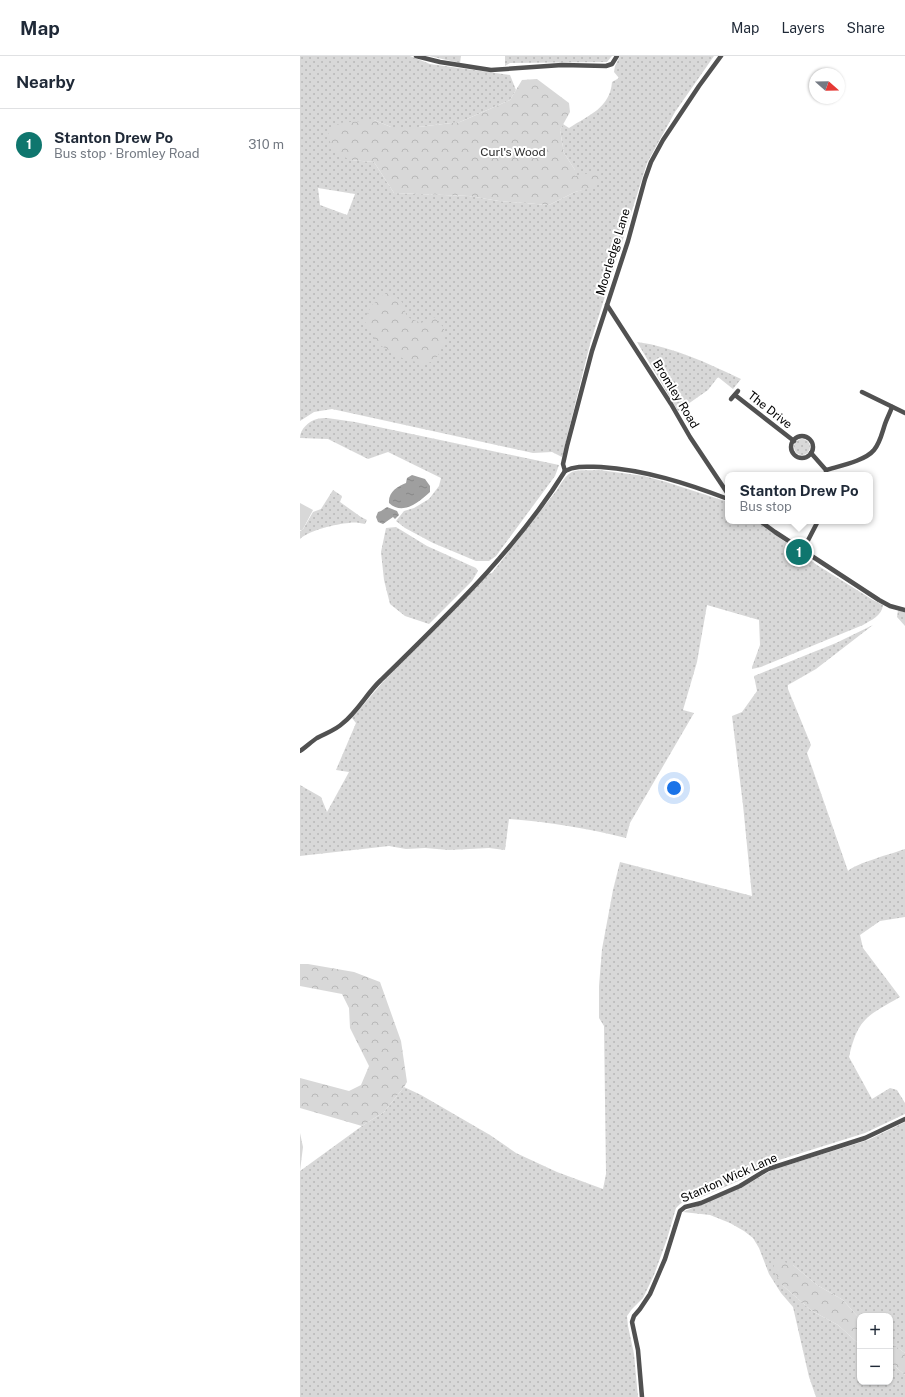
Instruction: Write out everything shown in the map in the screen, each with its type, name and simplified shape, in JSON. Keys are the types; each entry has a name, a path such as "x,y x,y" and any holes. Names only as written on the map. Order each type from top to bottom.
{"street":[{"path":"416,56 440,62 491,70 562,65 606,66 612,64 617,56"},
{"name":"Moorledge Lane","path":"564,471 563,464 594,343 651,162 699,86 721,56"},
{"name":"Bromley Road","path":"607,305 725,490"},
{"path":"862,392 905,413"},
{"name":"The Drive","path":"735,395 794,441"},
{"path":"828,472 869,455 875,450 892,407"},
{"name":"The Drive","path":"800,437 809,439 813,446 811,453 805,457 795,455 792,448 794,441 800,437"},
{"name":"The Drive","path":"811,453 825,472"},
{"path":"300,751 316,739 343,724 354,713 378,682 432,630 508,548 548,497 564,471 570,468 592,467 642,472 664,477 725,498"},
{"path":"764,524 879,600 890,606 905,610"},
{"path":"803,550 816,524"},
{"name":"Stanton Wick Lane","path":"642,1397 638,1350 632,1322 634,1316 653,1287 665,1259 680,1211 685,1206 701,1203 740,1186 768,1170 865,1138 905,1119"}],"green space":[{"path":"300,56 410,56 430,64 510,75 516,90 510,100 460,122 418,127 391,127 374,120 350,160 374,162 394,193 469,196 499,201 549,205 575,192 596,186 575,176 575,170 564,153 560,130 563,124 569,128 591,115 603,105 610,91 612,82 619,78 614,72 620,56 714,56 675,112 647,163 590,344 562,457 552,452 533,453 332,409 314,412 300,421","holes":["318,188 355,194 347,215 320,205"]},
{"path":"429,56 461,56 460,63"},
{"path":"505,56 612,56 607,62 510,63 505,66"},
{"name":"Curl's Wood","path":"537,79 569,103 570,112 560,130 564,153 575,170 575,176 602,171 596,187 575,192 549,205 499,201 469,196 394,193 374,162 350,160 332,150 328,133 339,123 374,120 391,127 418,127 460,122 510,100 522,80"},
{"path":"388,291 402,302 407,317 421,323 434,317 444,328 444,344 435,361 423,364 402,358 378,344 364,320 372,305"},
{"path":"637,342 651,344 677,352 741,379 733,389 718,377 708,390 678,411"},
{"path":"327,418 355,422 559,465 555,476 496,556 489,561 476,561 433,543 405,528 396,521 404,511 414,508 429,499 439,486 441,478 388,452 368,459 328,439 300,438 303,429 308,424 317,419"},
{"path":"802,439 809,444 810,447 805,454 802,455 795,450 794,447 799,440"},
{"path":"578,470 599,470 644,476 725,501 725,524 760,524 817,565 883,605 881,612 863,625 761,667 752,669 760,645 759,620 707,605 697,662 683,710 694,713 630,823 626,838 568,826 509,819 505,850 489,848 449,850 425,848 406,849 389,846 300,856 300,785 321,797 327,812 349,772 336,770 356,723 352,718 382,683 488,574 492,573 566,477 570,473"},
{"path":"333,490 342,496 340,502 367,520 365,524 351,523 330,526 316,530 300,539 300,531 302,531 313,512 321,509"},
{"path":"300,503 313,510 302,531 300,530"},
{"path":"396,527 427,546 476,568 478,571 472,581 429,624 405,616 390,604 384,580 381,552 386,528"},
{"path":"898,610 905,612 905,626 897,617"},
{"path":"873,625 816,669 788,685 788,689 811,745 807,753 848,871 866,862 905,849 905,917 880,921 860,935 863,948 900,997 872,1014 860,1026 852,1044 849,1057 872,1099 890,1088 897,1090 905,1103 905,1114 865,1133 779,1160 765,1166 745,1178 697,1199 687,1200 676,1208 654,1275 643,1298 627,1316 634,1354 638,1397 300,1397 300,1171 384,1112 404,1087 421,1095 490,1135 516,1153 557,1172 603,1189 606,1174 604,1026 599,1018 599,986 602,949 620,862 752,896 732,716 742,712 757,691 754,676 836,643"},
{"path":"300,964 354,972 380,982 401,1041 407,1082 384,1112 362,1126 300,1108 300,1078 349,1091 361,1085 369,1066 350,1028 349,1008 342,994 300,986"},
{"path":"905,1122 905,1353 893,1344 893,1313 857,1313 857,1316 843,1300 817,1285 793,1265 782,1285 812,1311 838,1325 857,1342 857,1385 893,1385 893,1365 905,1375 905,1397 816,1397 809,1377 793,1307 781,1293 769,1274 759,1248 753,1238 730,1223 710,1215 683,1212 744,1186 772,1170 868,1140"},
{"path":"300,1133 303,1147 300,1171"},
{"path":"776,1259 793,1265 817,1285 843,1300 857,1316 857,1342 838,1325 812,1311 782,1285 773,1269"},
{"path":"893,1344 905,1353 905,1375 893,1365"}],"water":[{"path":"412,475 425,479 430,486 430,492 411,506 405,508 394,507 389,503 390,496 397,488 406,483 407,478"},
{"path":"387,507 397,511 399,515 395,519 393,517 383,524 378,522 376,517 378,512"}],"place":[{"name":"Stanton Drew Po","path":"799,552"}]}
